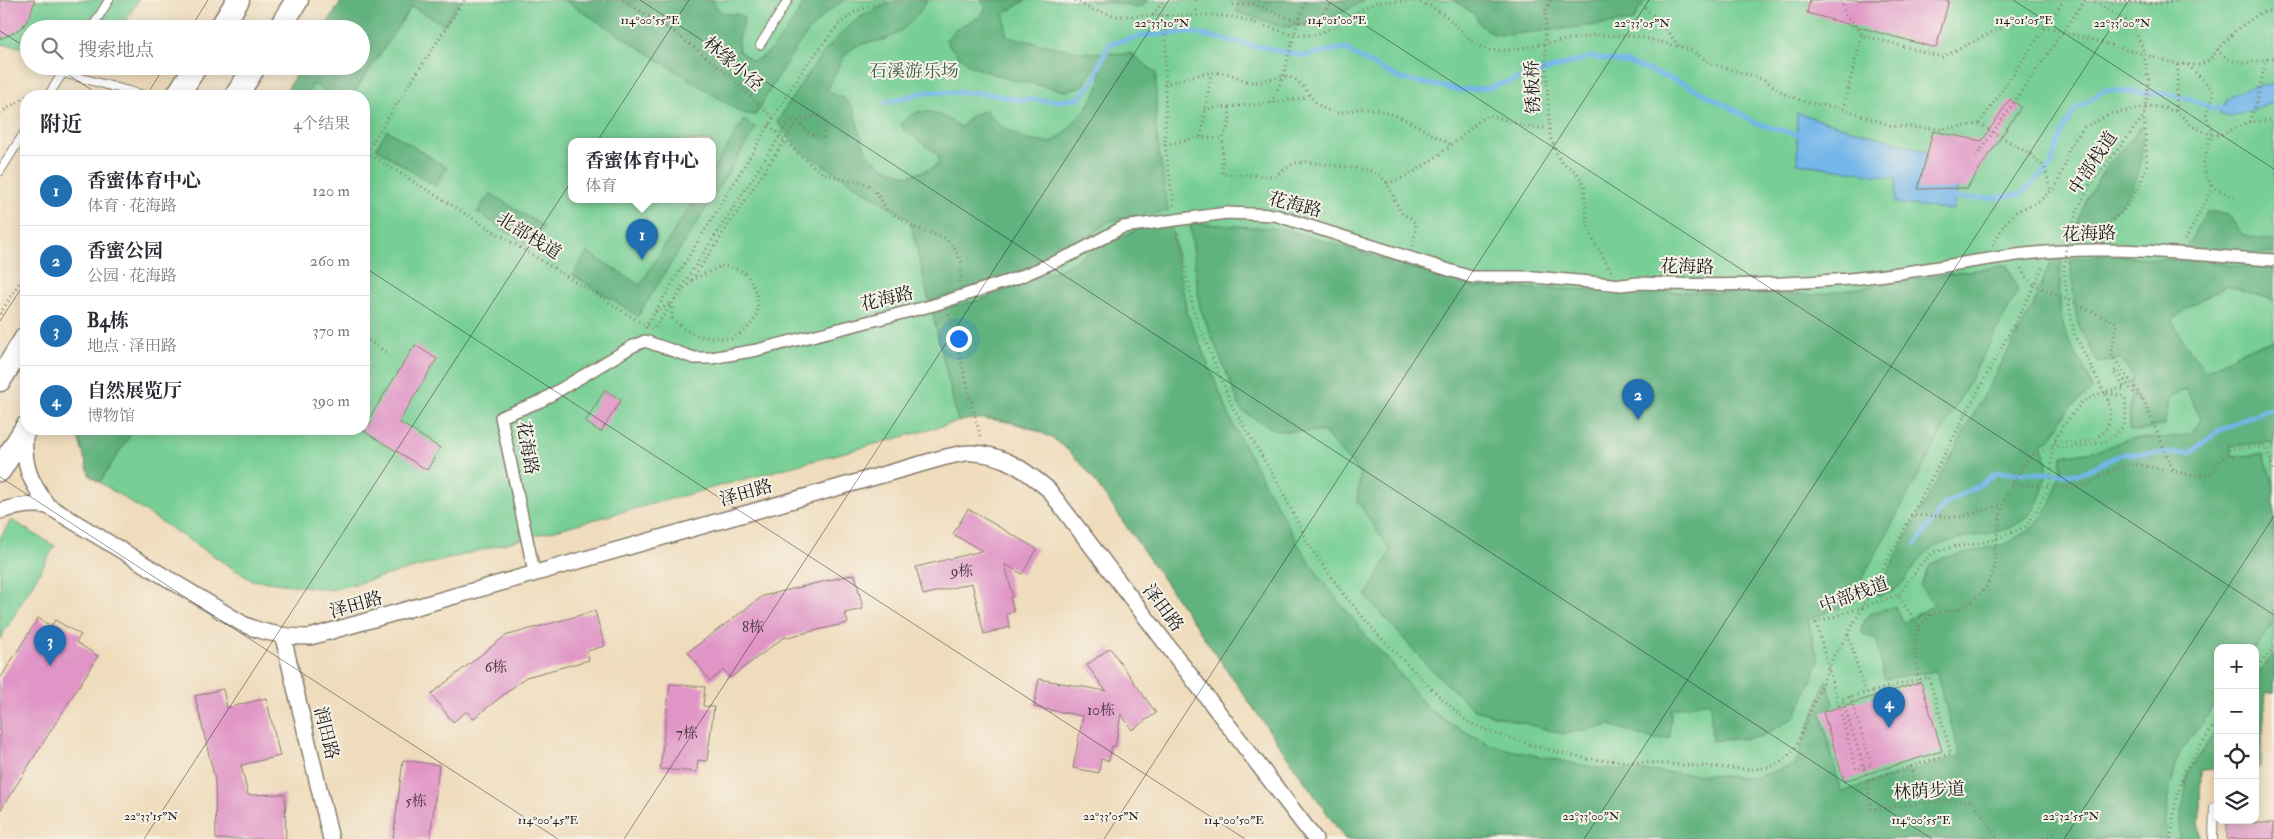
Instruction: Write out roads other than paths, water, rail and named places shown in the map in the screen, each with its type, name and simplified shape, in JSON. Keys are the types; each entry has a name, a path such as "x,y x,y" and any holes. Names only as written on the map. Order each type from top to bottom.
{"main road":[{"path":"226,20 238,0"},
{"path":"284,20 297,0"},
{"path":"181,90 190,75"},
{"path":"240,90 249,75"},
{"path":"0,380 20,348"},
{"path":"0,470 17,434"}],"street":[{"name":"花海路","path":"534,572 501,418 540,401 633,346 646,342 683,356 712,358 757,350 950,300 1017,278 1073,254 1123,227 1227,213 1275,215 1409,259 1471,277 1534,277 1622,285 1638,283 1741,285 1850,278 2015,256 2119,250 2274,260"},
{"name":"泽田路","path":"17,434 28,472 36,490 48,506"},
{"name":"泽田路","path":"0,511 18,506 37,504 48,506 243,624 258,631 283,637 310,636 942,458 971,452 1004,458 1027,472 1048,489 1315,839"},
{"name":"润田路","path":"283,637 331,839"}],"lane":[{"path":"97,20 109,0"},
{"path":"760,45 788,0"},
{"path":"52,90 62,75"},
{"path":"81,75 129,90"},
{"path":"0,171 20,139"},
{"path":"2213,839 2214,807"}],"water":[{"path":"2274,83 2274,103 2230,117 2219,114 2223,105 2234,94"},
{"path":"1797,113 1928,152 1958,188 1953,210 1895,203 1896,178 1797,163"}],"waterway":[{"path":"885,103 926,92 983,93 1015,99 1055,101 1078,99 1092,83 1109,44 1141,36 1188,32 1304,56 1346,48 1354,55 1401,79 1460,90 1488,88 1590,57 1629,63 1685,84 1732,108 1755,123 1802,136"},
{"path":"1950,199 1994,198 2021,194 2051,166 2062,132 2076,109 2105,90 2167,94 2193,100 2212,108 2226,108"},
{"path":"1916,544 1946,503 1976,487 1998,472 2079,474 2122,454 2190,453 2218,431 2265,410 2274,410"}],"place":[{"name":"香蜜体育中心","path":"642,260"},
{"name":"香蜜公园","path":"1638,420"},
{"name":"B4栋","path":"50,666"},
{"name":"自然展览厅","path":"1889,728"}],"park label":[{"name":"石溪游乐场","path":"914,71"}]}
